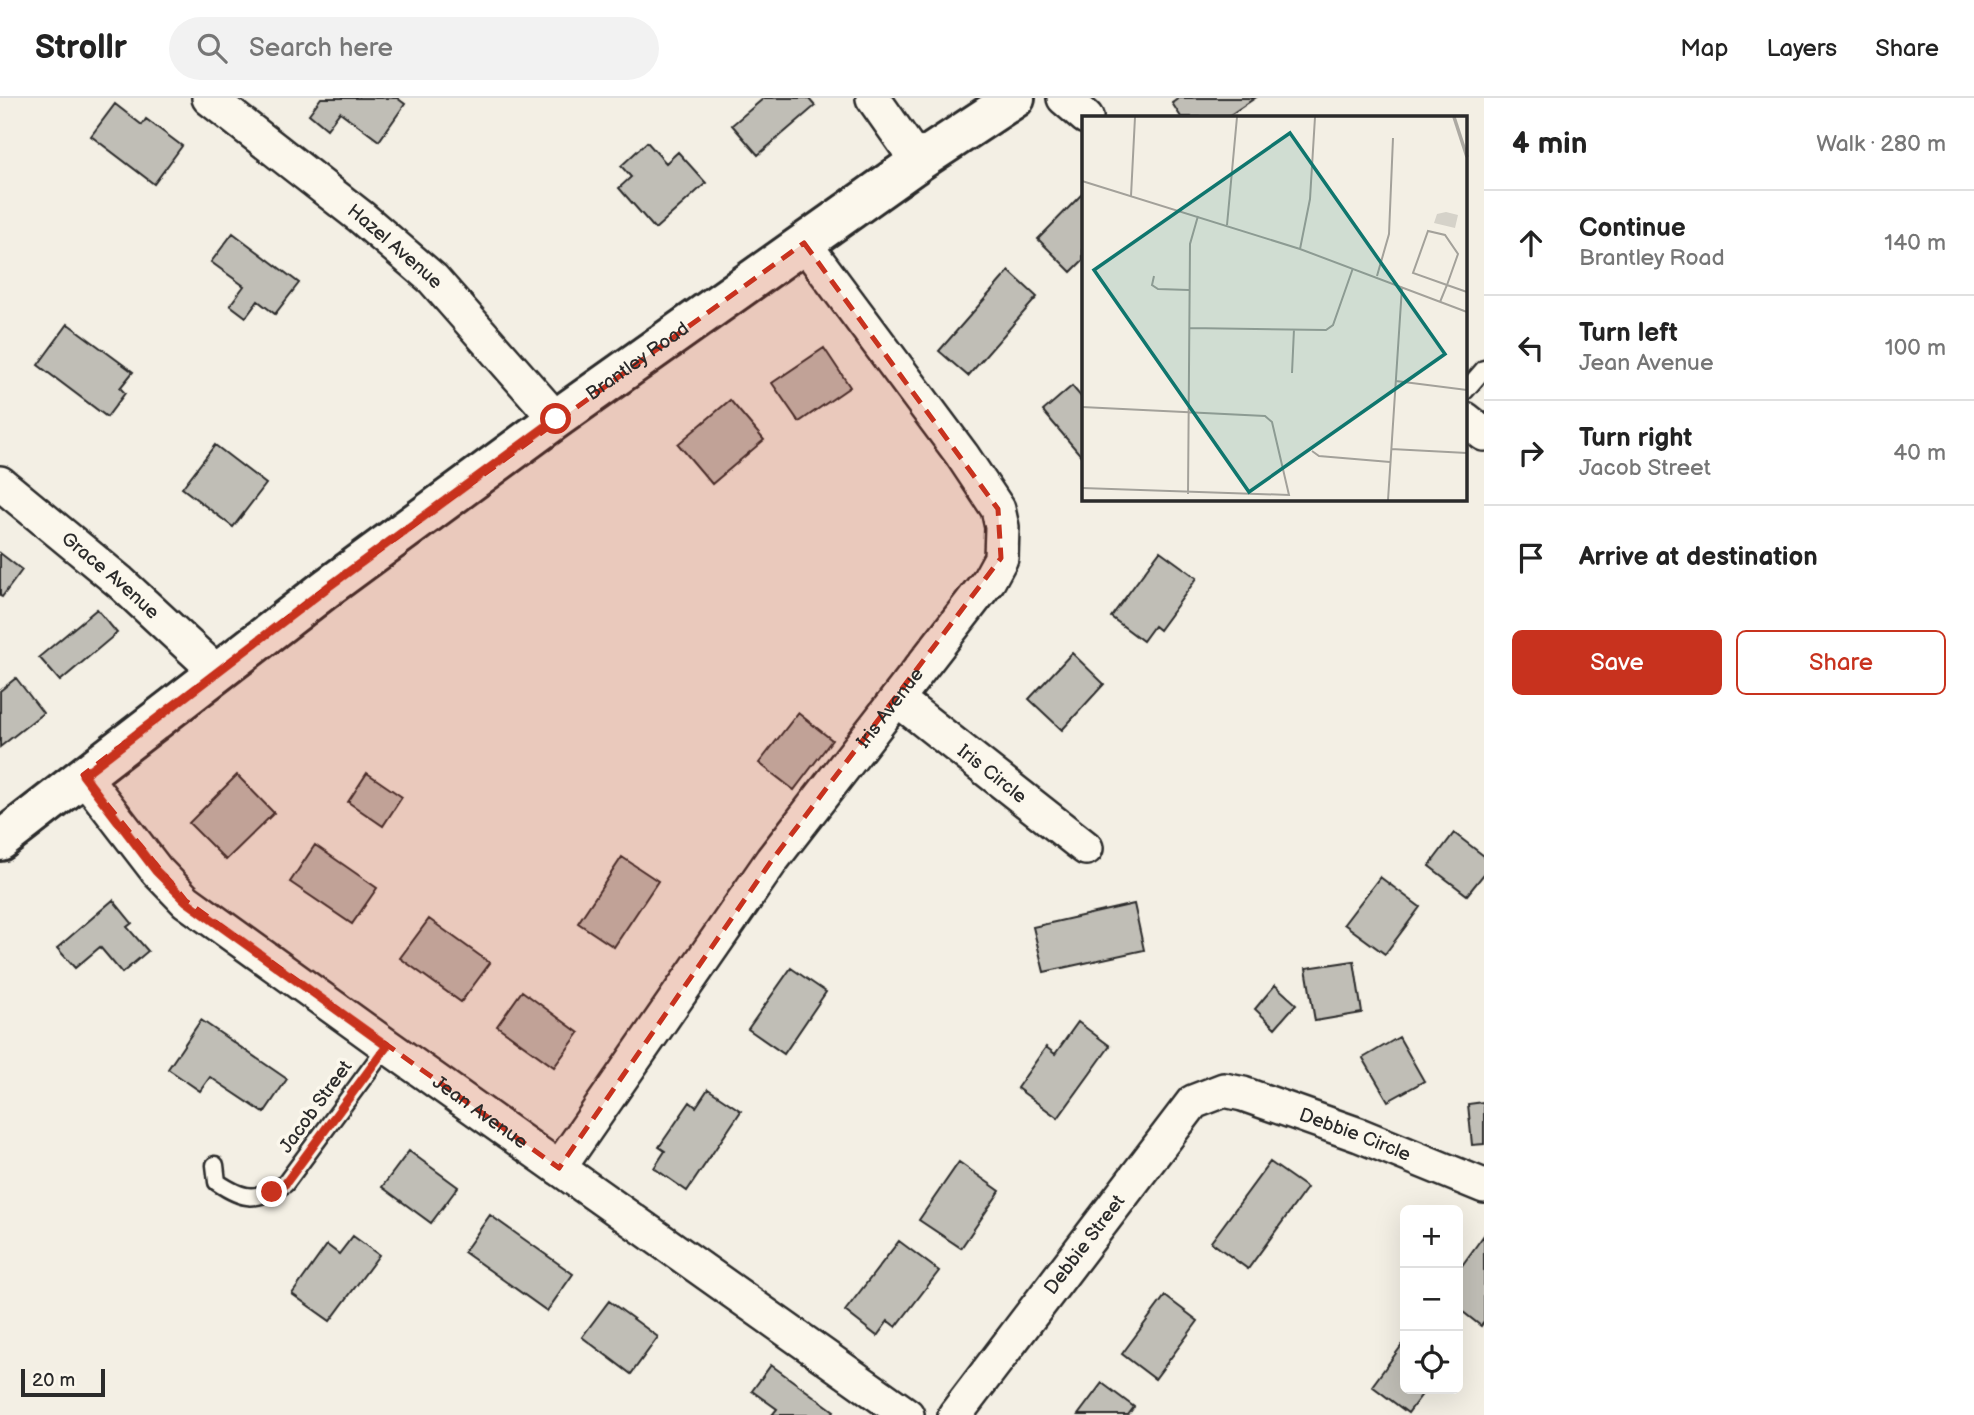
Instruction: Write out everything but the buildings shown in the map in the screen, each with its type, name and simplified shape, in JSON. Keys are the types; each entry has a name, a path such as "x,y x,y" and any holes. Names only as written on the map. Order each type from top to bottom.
{"street":[{"name":"Hazel Avenue","path":"209,98 361,216 433,279 556,419"},
{"path":"873,98 918,162"},
{"name":"Brantley Road","path":"0,841 328,587 556,419 918,162 1015,98"},
{"path":"1064,98 1085,116"},
{"name":"Iris Avenue","path":"559,1168 772,860 989,580 1000,558 1002,527 998,509 962,455 804,243"},
{"path":"1466,420 1484,434"},
{"name":"Grace Avenue","path":"0,483 120,582 217,672"},
{"name":"Iris Circle","path":"897,699 1086,848"},
{"name":"Jean Avenue","path":"83,775 156,871 186,901 907,1415"},
{"name":"Debbie Circle","path":"1224,1090 1243,1094 1359,1135 1484,1186"},
{"name":"Debbie Street","path":"955,1415 1194,1101 1224,1090"}],"lane":[{"path":"1466,390 1484,369"},
{"name":"Jacob Street","path":"215,1165 217,1182 248,1198 272,1192 285,1184 387,1046"}],"highlighted area":[{"path":"804,243 998,509 1001,558 772,860 559,1168 186,901 83,775 328,587"}],"route":[{"path":"272,1192 285,1184 387,1046 186,901 156,871 83,775 328,587 556,419"}]}
